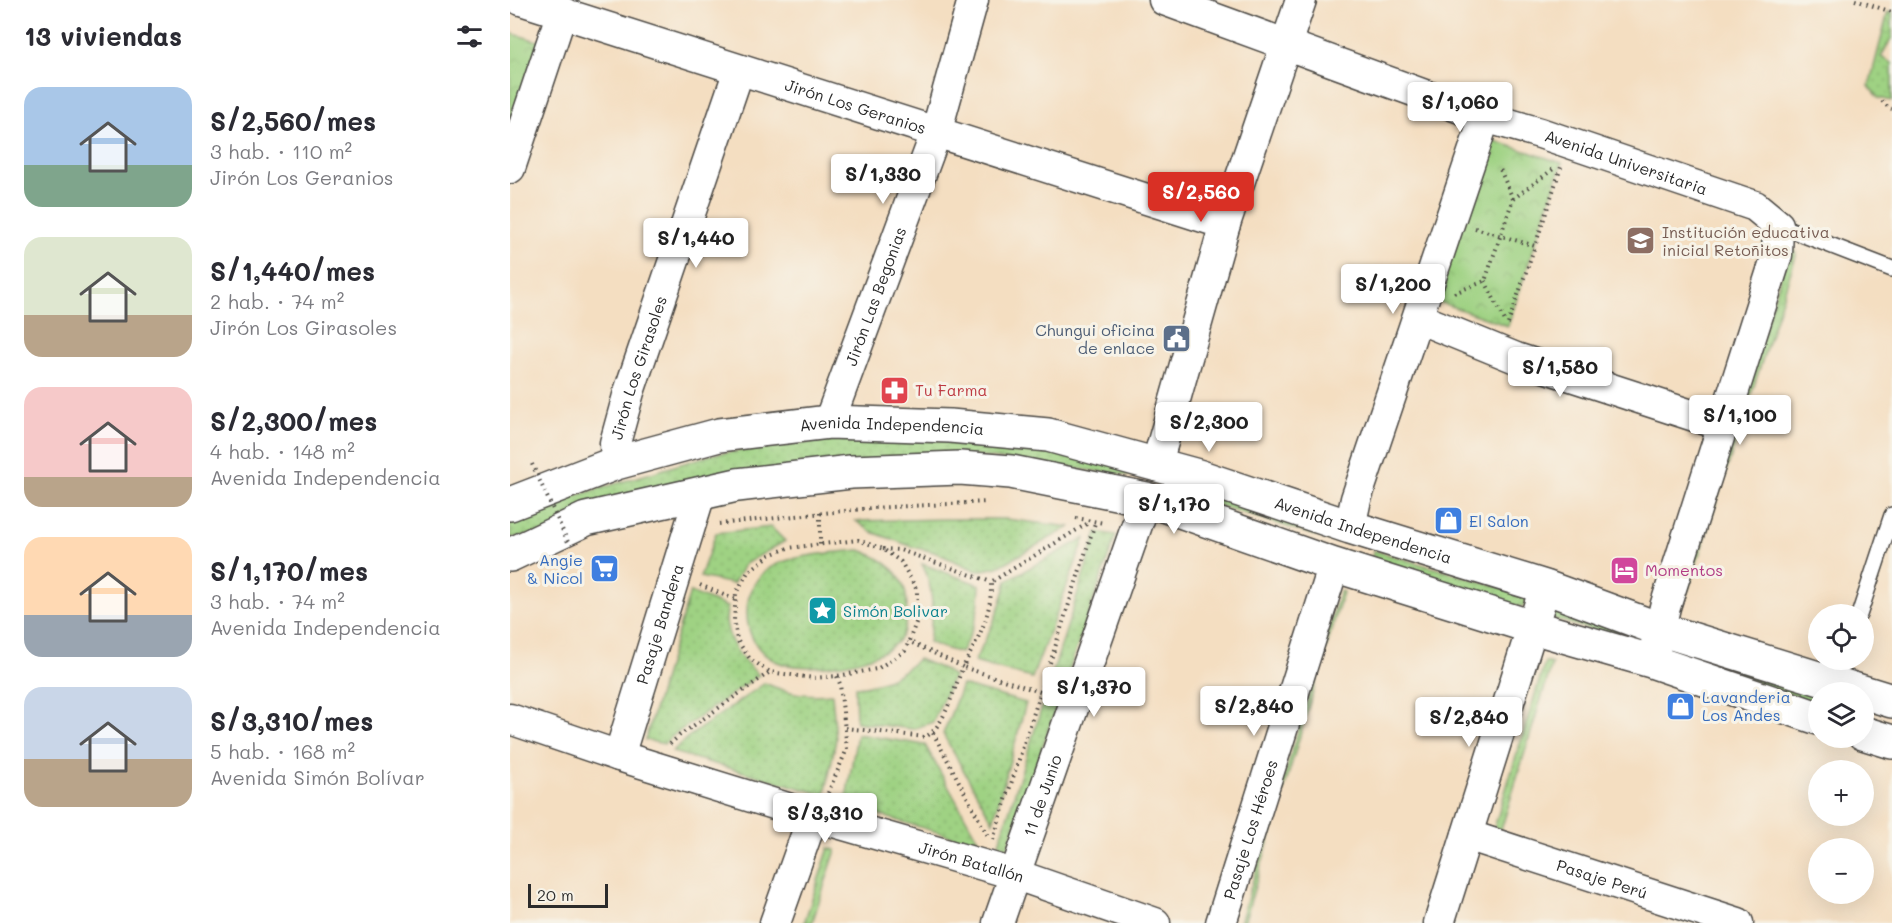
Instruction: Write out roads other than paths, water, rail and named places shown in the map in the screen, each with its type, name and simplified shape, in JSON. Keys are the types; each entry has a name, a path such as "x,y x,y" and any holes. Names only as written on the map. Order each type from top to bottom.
{"street":[{"name":"Jirón Los Geranios","path":"521,0 1225,225"},
{"name":"Jirón Las Begonias","path":"829,422 936,133 973,0"},
{"name":"Avenida Universitaria","path":"1164,0 1485,117 1540,133 1755,206 1778,225"},
{"path":"1157,463 1225,225 1301,0"},
{"path":"510,168 562,12"},
{"name":"Jirón Los Girasoles","path":"616,463 615,443 629,392 739,70"},
{"path":"1350,527 1356,499 1485,117"},
{"path":"1652,661 1659,629 1777,255 1778,225"},
{"path":"1418,318 1516,358 1722,425"},
{"name":"Avenida Independencia","path":"510,504 616,463 719,435 829,422 951,426 1048,435 1157,463 1350,527 1545,587 1814,682"},
{"path":"510,555 586,519 737,485 851,472 960,468 1011,472 1146,499 1334,565 1532,627 1652,661 1808,715"},
{"name":"Pasaje Bandera","path":"619,756 700,494"},
{"name":"11 de Junio","path":"998,923 1146,499"},
{"name":"Pasaje Los Héroes","path":"1221,923 1334,565"},
{"path":"1439,923 1545,587"},
{"name":"Avenida Independencia","path":"1874,697 1892,701"},
{"name":"Jirón Batallón","path":"510,719 619,756 813,816 1014,874 1155,923"},
{"path":"1874,736 1892,742"},
{"path":"775,923 813,816"},
{"name":"Pasaje Perú","path":"1467,835 1675,913 1738,923"}],"lane":[{"path":"1778,225 1892,269"},
{"path":"1863,604 1892,515"}],"place":[{"name":"Institución educativa inicial Retoñitos","path":"1641,241"},
{"name":"Chungui oficina de enlace","path":"1176,339"},
{"name":"Tu Farma","path":"894,390"},
{"name":"El Salon","path":"1448,521"},
{"name":"Angie & Nicol","path":"604,569"},
{"name":"Momentos","path":"1624,570"},
{"name":"Simón Bolivar","path":"822,611"},
{"name":"Lavanderia Los Andes","path":"1681,706"}]}
